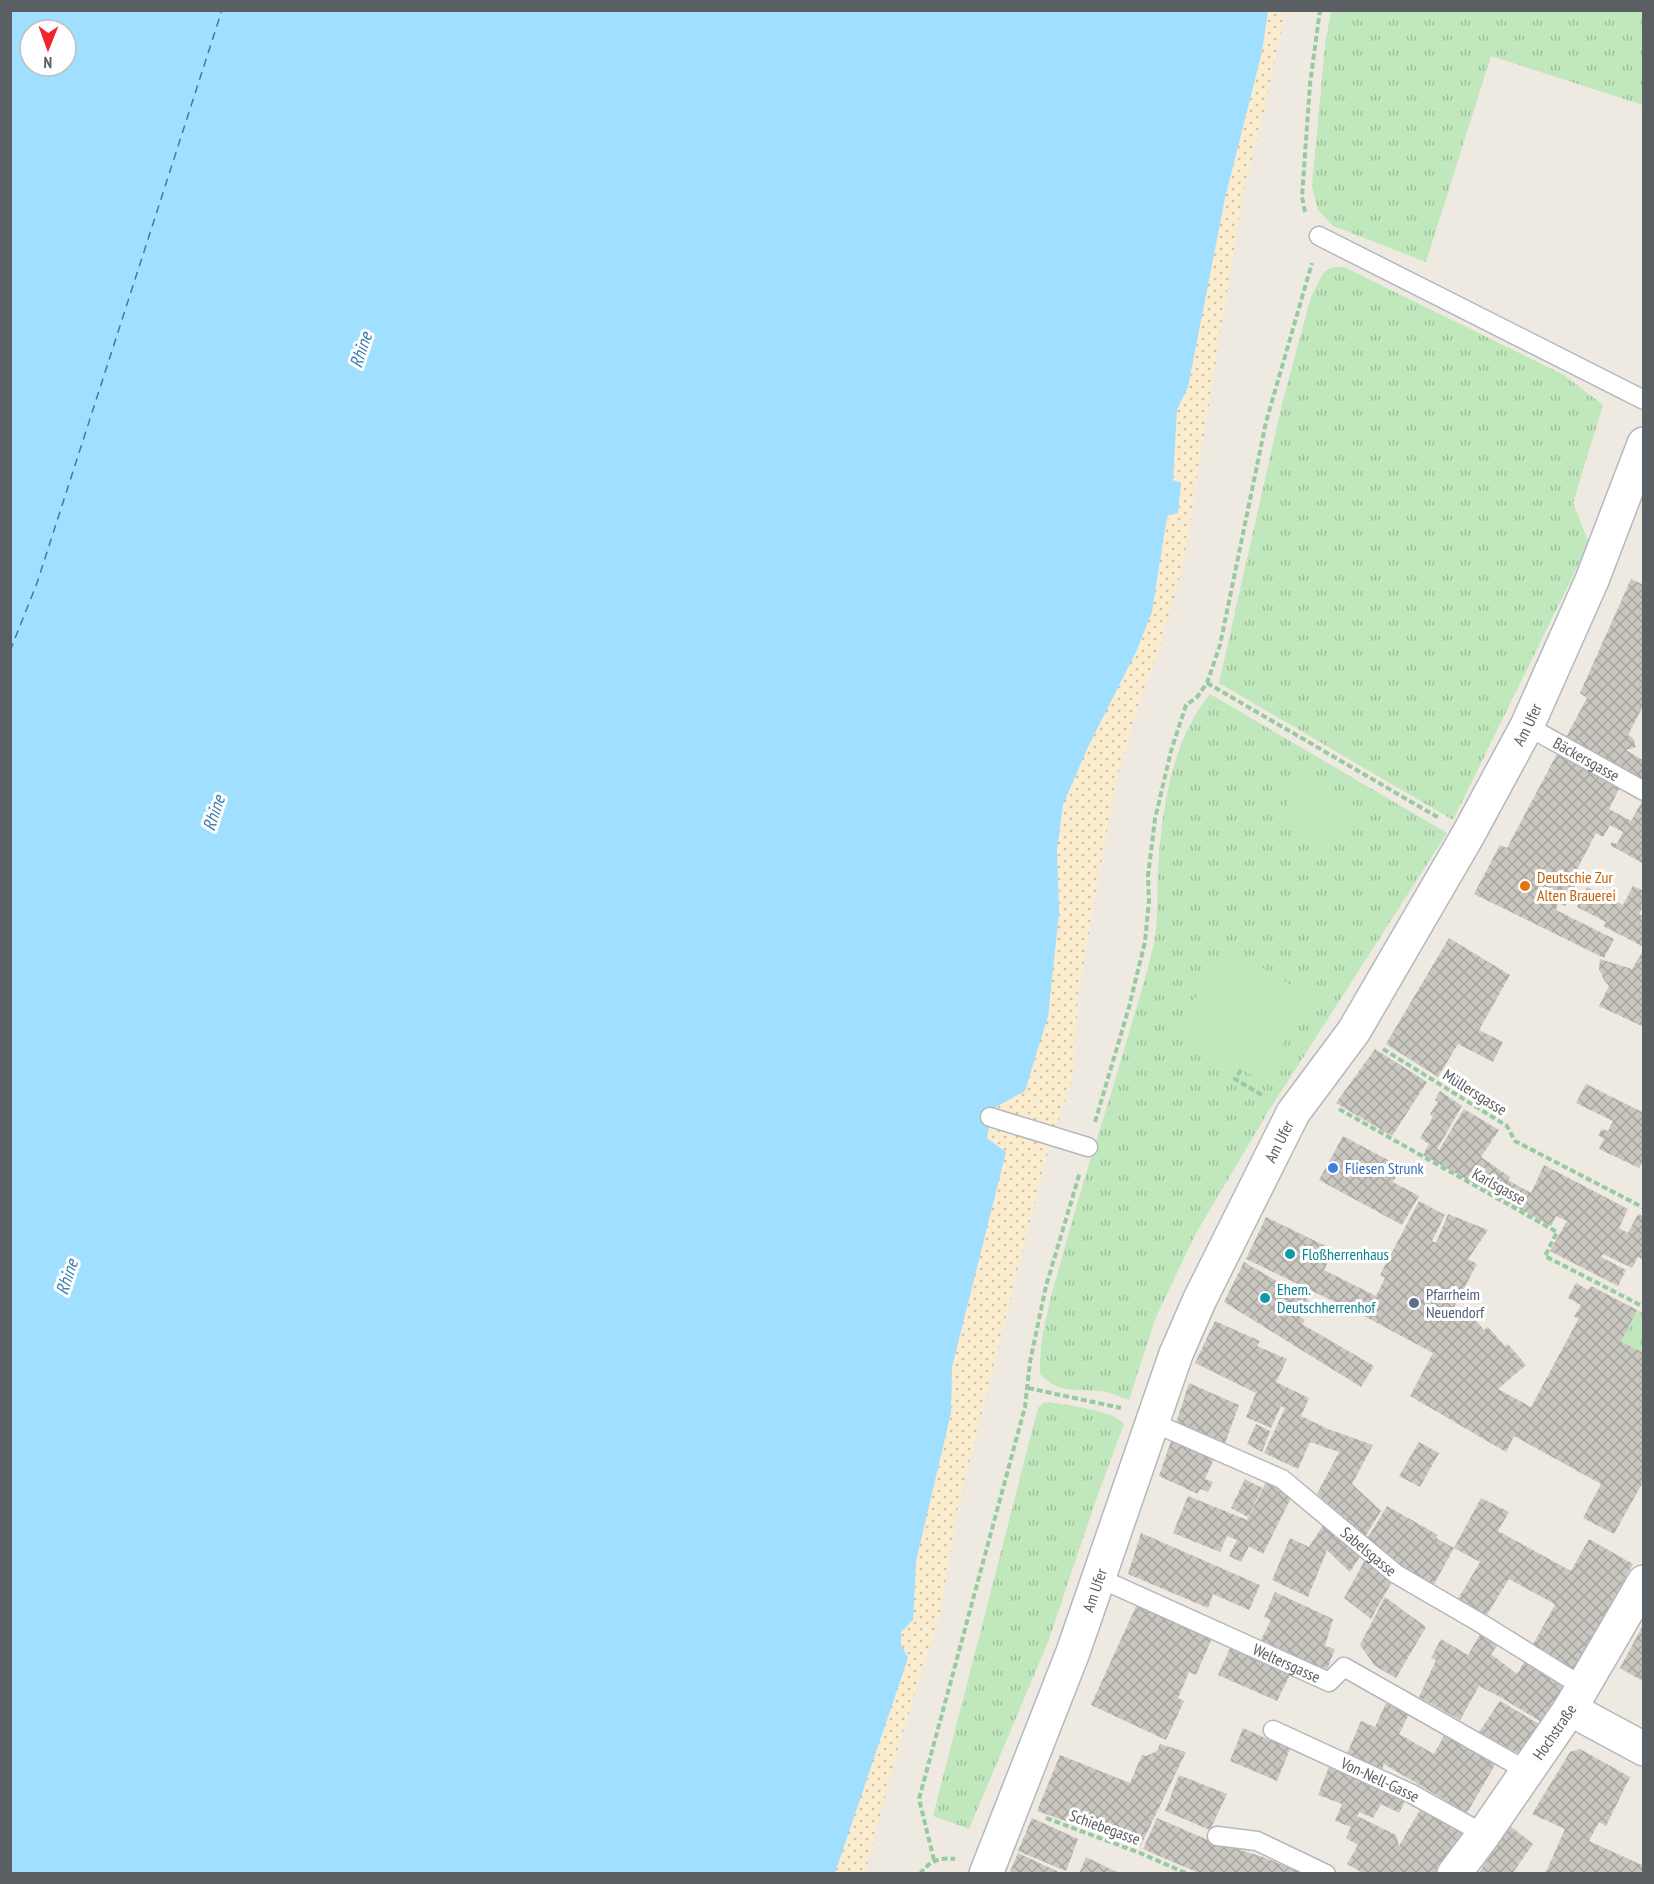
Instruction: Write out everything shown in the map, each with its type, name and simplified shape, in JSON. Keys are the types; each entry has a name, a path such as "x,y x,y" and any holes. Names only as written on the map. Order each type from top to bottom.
{"street":[{"name":"Am Ufer","path":"972,1866 1012,1805 1073,1652 1176,1354 1200,1299 1293,1113 1354,1031 1468,835 1527,726 1592,580 1644,444"},
{"name":"Hochstraße","path":"1454,1874 1484,1834 1576,1698 1644,1582"},
{"path":"1576,1698 1644,1749"}],"lane":[{"path":"1319,236 1644,400"},
{"name":"Bäckersgasse","path":"1527,726 1644,791"},
{"path":"990,1117 1088,1147"},
{"name":"Sabelsgasse","path":"1152,1422 1282,1479 1396,1575 1482,1624 1576,1698"},
{"name":"Weltersgasse","path":"1099,1578 1329,1682 1344,1667 1527,1771"},
{"name":"Von-Nell-Gasse","path":"1273,1730 1412,1794 1484,1834"},
{"path":"1217,1836 1257,1841 1326,1874"}],"path":[{"path":"934,1860 919,1799 1022,1419 1030,1362 1046,1286 1129,1007 1145,942 1149,901 1148,876 1155,819 1171,751 1186,705 1197,697 1207,683 1220,645 1266,422 1319,236 1307,220 1302,197 1310,84 1320,10"},
{"path":"1207,683 1468,835"},
{"name":"Müllersgasse","path":"1354,1031 1507,1126 1515,1141 1644,1208"},
{"name":"Karlsgasse","path":"1309,1092 1557,1232 1545,1256 1644,1307"},
{"path":"1028,1388 1121,1408 1152,1422"},
{"name":"Schiebegasse","path":"1012,1805 1140,1853 1188,1874"},
{"path":"920,1874 934,1860 945,1857 972,1866"}],"green space":[{"path":"1331,11 1643,11 1643,105 1491,56 1426,262 1333,226 1318,210 1312,187 1325,45"},
{"path":"1333,267 1344,267 1564,375 1603,405 1573,503 1589,543 1453,820 1219,683 1282,404 1311,297 1324,272"},
{"path":"1210,694 1447,833 1268,1112 1195,1235 1156,1317 1129,1400 1107,1392 1071,1390 1056,1386 1040,1374 1040,1358 1051,1296 1153,949 1157,920 1162,823 1171,777 1186,733"},
{"path":"1300,782 1349,810 1329,846 1280,818"},
{"path":"1227,946 1312,998 1260,1080 1174,1032"},
{"path":"1637,1310 1643,1313 1643,1353 1621,1342"},
{"path":"1049,1402 1099,1412 1118,1419 1124,1424 1048,1642 969,1829 933,1816 1038,1408 1043,1403"}],"sand":[{"path":"1268,11 1285,11 1268,95 1242,199 1183,566 1159,650 1136,713 1115,785 1078,996 1074,1072 1043,1169 956,1516 941,1610 900,1742 865,1873 835,1874 901,1644 901,1632 913,1619 916,1561 951,1413 952,1367 992,1109 1025,1090 1059,913 1057,850 1063,805 1163,551 1173,480 1177,410 1188,387 1225,198 1262,52"}],"water":[{"name":"Rhine","path":"11,11 1268,11 1262,52 1225,198 1188,387 1177,410 1173,480 1181,483 1178,513 1167,516 1152,612 1136,652 1087,749 1063,805 1057,850 1059,913 1048,1016 1025,1091 992,1109 987,1138 1006,1152 952,1367 951,1413 916,1561 913,1620 901,1632 901,1644 908,1658 835,1873 11,1874"}],"building":[{"path":"1631,579 1644,585 1644,704 1628,735 1633,738 1636,747 1626,750 1644,761 1644,785 1564,741 1587,698 1580,693"},
{"path":"1559,750 1621,785 1609,809 1631,821 1644,798 1644,864 1610,845 1612,842 1617,844 1623,832 1610,825 1603,837 1596,833 1572,879 1577,882 1565,906 1558,903 1556,910 1614,939 1604,958 1474,894 1500,845 1507,848"},
{"path":"1633,886 1644,891 1644,905 1639,914 1644,916 1644,947 1603,926 1606,922 1577,907 1587,887 1623,905"},
{"path":"1449,938 1510,975 1479,1030 1503,1042 1493,1062 1458,1044 1438,1077 1386,1044"},
{"path":"1644,949 1644,1027 1599,1006 1609,986 1599,969 1600,959 1632,969"},
{"path":"1375,1049 1427,1082 1392,1136 1336,1103"},
{"path":"1586,1084 1644,1113 1644,1160 1639,1168 1599,1149 1604,1139 1598,1135 1602,1129 1608,1131 1613,1121 1576,1103"},
{"path":"1440,1091 1462,1106 1437,1149 1439,1150 1464,1109 1499,1130 1481,1157 1510,1177 1508,1180 1531,1193 1544,1165 1628,1209 1619,1228 1628,1233 1638,1214 1644,1217 1644,1260 1638,1257 1632,1268 1603,1254 1601,1257 1626,1270 1618,1286 1550,1251 1567,1221 1556,1216 1551,1226 1423,1155 1429,1144 1420,1138 1433,1117 1430,1114 1438,1102 1435,1100"},
{"path":"1343,1136 1401,1167 1393,1182 1419,1196 1402,1225 1319,1180"},
{"path":"1419,1201 1445,1215 1432,1241 1436,1243 1448,1214 1488,1230 1468,1259 1477,1264 1452,1311 1460,1315 1467,1310 1484,1330 1488,1327 1505,1346 1508,1344 1526,1365 1498,1389 1531,1407 1579,1318 1574,1317 1581,1305 1568,1298 1576,1283 1588,1290 1591,1286 1637,1310 1621,1342 1644,1353 1644,1480 1614,1534 1583,1518 1601,1484 1514,1436 1506,1452 1410,1396 1433,1353 1366,1317 1246,1259 1266,1217 1334,1250 1324,1270 1376,1296 1385,1278 1380,1275"},
{"path":"1244,1262 1309,1300 1303,1310 1296,1305 1293,1312 1305,1320 1302,1324 1374,1366 1361,1387 1224,1302"},
{"path":"1215,1321 1260,1341 1257,1346 1287,1359 1276,1382 1309,1398 1301,1416 1328,1429 1373,1445 1352,1484 1381,1511 1365,1537 1317,1494 1339,1452 1310,1442 1298,1469 1264,1453 1285,1408 1281,1406 1271,1428 1246,1417 1256,1393 1195,1363"},
{"path":"1189,1383 1239,1405 1225,1443 1176,1423"},
{"path":"1256,1424 1270,1431 1262,1452 1247,1444"},
{"path":"1172,1438 1215,1456 1205,1479 1213,1482 1208,1492 1200,1489 1198,1494 1159,1476"},
{"path":"1419,1442 1439,1453 1420,1487 1399,1476"},
{"path":"1245,1479 1262,1488 1248,1517 1231,1508"},
{"path":"1267,1480 1293,1494 1263,1554 1249,1546 1241,1562 1229,1556 1237,1540 1227,1536 1220,1552 1173,1533 1188,1496 1247,1520"},
{"path":"1481,1498 1509,1512 1498,1531 1571,1571 1589,1539 1633,1564 1573,1671 1532,1646 1555,1605 1553,1603 1509,1579 1486,1616 1458,1599 1480,1562 1454,1548"},
{"path":"1387,1506 1438,1535 1436,1538 1454,1548 1433,1586 1401,1566 1367,1539"},
{"path":"1325,1522 1361,1555 1350,1572 1327,1550 1308,1597 1272,1580 1290,1538 1309,1547"},
{"path":"1141,1533 1260,1585 1249,1610 1213,1594 1208,1608 1128,1574"},
{"path":"1365,1560 1393,1580 1371,1619 1344,1598"},
{"path":"1275,1592 1333,1619 1325,1646 1335,1649 1327,1669 1278,1652 1261,1640 1271,1620 1264,1617"},
{"path":"1385,1597 1426,1627 1396,1678 1375,1666 1360,1645"},
{"path":"1138,1602 1213,1636 1196,1675 1189,1672 1178,1698 1184,1701 1166,1740 1091,1705"},
{"path":"1642,1627 1644,1628 1644,1682 1620,1668"},
{"path":"1481,1633 1499,1643 1491,1654 1517,1674 1525,1661 1564,1686 1541,1722 1479,1686 1460,1720 1419,1697 1436,1660 1431,1658 1441,1639 1468,1655"},
{"path":"1232,1644 1292,1671 1277,1701 1218,1675"},
{"path":"1387,1701 1409,1714 1399,1734 1434,1754 1445,1734 1496,1763 1467,1813 1384,1764 1382,1770 1346,1756 1361,1721 1375,1727"},
{"path":"1500,1701 1539,1724 1519,1754 1479,1732"},
{"path":"1243,1728 1290,1749 1277,1781 1230,1761"},
{"path":"1160,1744 1186,1752 1140,1847 1037,1811 1060,1755 1130,1783 1142,1755 1146,1756 1157,1751"},
{"path":"1580,1749 1630,1777 1606,1826 1599,1822 1589,1841 1644,1866 1644,1874 1545,1874 1565,1829 1532,1814 1570,1752"},
{"path":"1329,1767 1405,1801 1399,1813 1381,1804 1373,1818 1359,1812 1357,1816 1396,1835 1399,1846 1420,1810 1459,1829 1464,1837 1438,1874 1360,1874 1361,1872 1347,1864 1358,1845 1346,1838 1351,1827 1335,1821 1342,1804 1318,1795"},
{"path":"1179,1775 1227,1794 1210,1830 1165,1811"},
{"path":"1032,1818 1078,1839 1066,1871 1018,1851"},
{"path":"1157,1818 1208,1840 1263,1857 1305,1874 1201,1874 1143,1849"},
{"path":"1510,1826 1533,1844 1512,1874 1478,1874"},
{"path":"1018,1853 1063,1874 1009,1874"},
{"path":"1086,1857 1121,1874 1079,1874"}],"ferry route":[{"path":"10,651 37,583 222,10"}],"place":[{"name":"Deutschie Zur Alten Brauerei","path":"1525,886"},
{"name":"Fliesen Strunk","path":"1333,1168"},
{"name":"Floßherrenhaus","path":"1290,1254"},
{"name":"Ehem. Deutschherrenhof","path":"1265,1298"},
{"name":"Pfarrheim Neuendorf","path":"1414,1303"}]}
